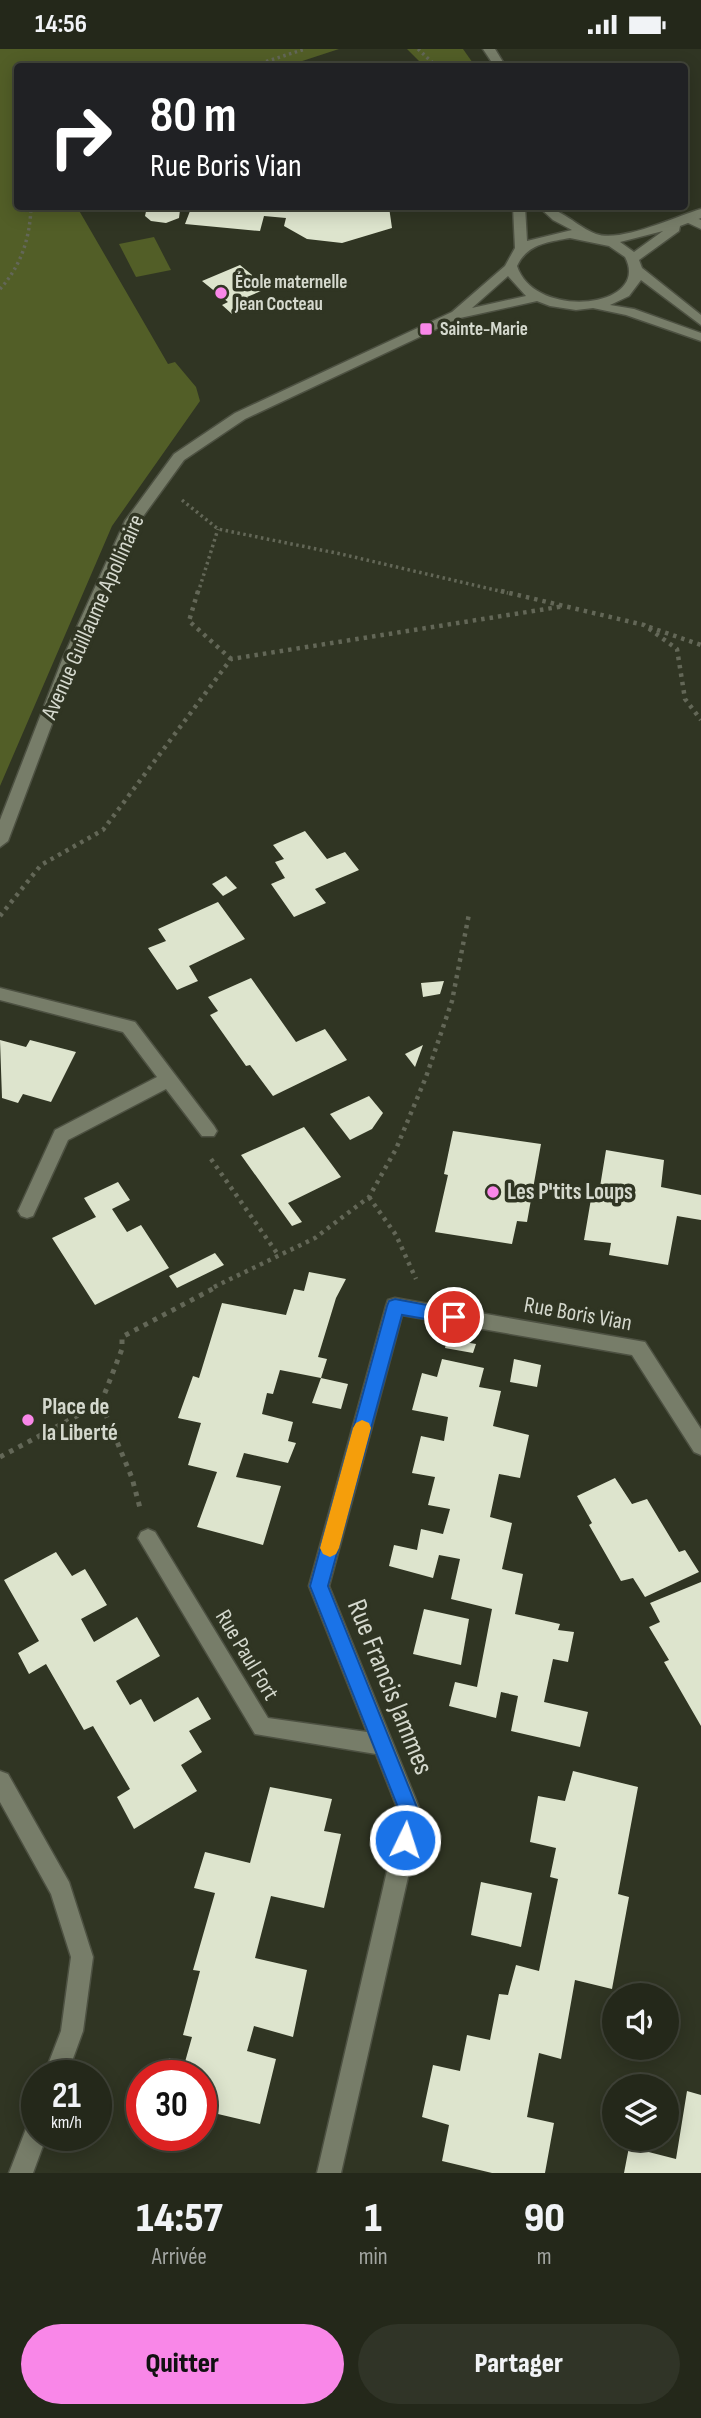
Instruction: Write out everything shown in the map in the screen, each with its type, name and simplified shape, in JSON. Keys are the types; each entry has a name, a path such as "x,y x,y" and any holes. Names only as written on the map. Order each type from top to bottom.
{"street":[{"path":"519,210 521,247"},
{"path":"549,210 590,236"},
{"path":"608,241 694,220"},
{"path":"635,265 694,220"},
{"path":"701,321 608,241 590,236 551,235 521,247 513,257 510,268 513,279 521,289 535,298 554,304 595,305 629,312 701,337"},
{"path":"595,305 613,300 627,292 635,282 635,265"},
{"name":"Avenue Guillaume Apollinaire","path":"456,314 510,268"},
{"name":"Avenue Guillaume Apollinaire","path":"0,841 69,660 132,521 179,457 240,416 456,314 535,298"},
{"path":"0,994 129,1027 208,1131"},
{"path":"27,1210 61,1135 169,1079"},
{"name":"Rue Boris Vian","path":"395,1306 638,1348 701,1446"},
{"name":"Rue Francis Jammes","path":"329,2173 411,1815 319,1586 395,1306"},
{"name":"Rue Paul Fort","path":"148,1538 262,1727 384,1745"},
{"path":"0,1781 61,1890 82,1957 72,2031 61,2060"},
{"path":"26,2172 31,2151"}],"path":[{"path":"261,63 305,49"},
{"path":"418,49 433,63"},
{"path":"0,289 11,278 32,224 31,210"},
{"path":"160,483 218,529 341,554 565,606 644,625 701,645"},
{"path":"218,529 189,621 231,659"},
{"path":"0,916 41,865 103,830 231,659 565,606"},
{"path":"644,625 677,649 685,699 701,720"},
{"path":"0,1457 101,1403 122,1349 121,1337 315,1238 369,1197 396,1149 426,1077 452,1001 469,914"},
{"path":"208,1131 202,1147 279,1255"},
{"path":"369,1197 385,1216 408,1257 427,1313"},
{"path":"101,1403 132,1478 148,1538"}],"green space":[{"path":"0,49 339,49 296,63 14,63 14,210 79,210 168,364 175,362 196,387 200,401 112,526 0,786"},
{"path":"407,49 463,49 473,63 421,63"},
{"path":"154,237 171,270 136,277 119,244"}],"building":[{"path":"146,210 180,210 179,218 166,223 151,221 145,216"},
{"path":"180,210 389,210 392,228 342,243 307,239 284,226 286,218 264,216 260,231 185,224 190,211"},
{"path":"240,265 268,288 247,297 255,304 232,314 222,305 228,302 202,281"},
{"path":"305,831 327,859 345,852 359,870 315,889 326,903 294,917 271,884 285,878 275,862 284,859 273,845"},
{"path":"226,876 237,888 223,896 212,884"},
{"path":"218,902 245,939 189,966 198,981 177,990 148,948 166,941 158,929"},
{"path":"251,978 296,1042 325,1029 347,1060 273,1096 250,1065 246,1066 210,1015 218,1011 208,997"},
{"path":"444,981 440,994 423,997 421,983"},
{"path":"0,1040 26,1047 30,1040 76,1052 51,1102 23,1094 18,1103 2,1098"},
{"path":"423,1045 415,1067 405,1054"},
{"path":"369,1096 383,1113 372,1129 350,1140 330,1114"},
{"path":"304,1127 341,1177 288,1203 302,1222 292,1226 241,1155"},
{"name":"Les P'tits Loups","path":"453,1131 541,1144 527,1222 517,1221 512,1244 435,1232 448,1175 444,1174"},
{"path":"606,1150 664,1160 661,1187 701,1195 701,1220 677,1216 668,1265 609,1255 611,1243 584,1240 592,1193 599,1193"},
{"path":"118,1182 130,1200 112,1209 127,1232 141,1225 169,1268 95,1305 52,1238 96,1217 84,1198"},
{"path":"215,1253 224,1265 177,1288 169,1276"},
{"path":"309,1272 346,1279 336,1298 318,1357 327,1359 321,1378 280,1370 273,1394 267,1393 262,1414 293,1422 288,1441 296,1443 288,1463 244,1453 236,1477 281,1486 263,1545 197,1527 217,1472 188,1465 201,1423 178,1418 193,1376 199,1378 222,1303 286,1315 294,1289 304,1291"},
{"path":"447,1339 476,1344 473,1353 445,1348"},
{"path":"442,1359 484,1368 479,1387 501,1391 493,1426 529,1435 520,1478 499,1474 490,1517 512,1523 502,1569 523,1574 515,1614 560,1624 558,1630 574,1632 568,1662 553,1659 544,1702 588,1712 580,1747 511,1731 518,1696 501,1692 496,1718 449,1706 455,1682 477,1687 492,1609 451,1599 460,1559 439,1555 433,1578 389,1566 394,1545 417,1550 421,1529 443,1534 450,1509 428,1505 435,1477 412,1473 421,1436 444,1441 448,1417 412,1410 422,1373 437,1377"},
{"path":"514,1359 541,1365 537,1387 510,1382"},
{"path":"321,1378 348,1384 341,1409 312,1403"},
{"path":"615,1478 632,1504 647,1499 679,1552 685,1550 699,1572 645,1597 633,1578 621,1581 589,1525 592,1523 577,1496"},
{"path":"56,1552 72,1576 85,1569 107,1605 81,1619 94,1642 137,1617 160,1656 116,1681 130,1705 141,1699 154,1722 198,1697 211,1719 189,1731 202,1752 181,1765 197,1791 134,1829 117,1797 130,1789 93,1726 84,1730 46,1664 29,1674 18,1653 39,1641 4,1580"},
{"path":"701,1582 701,1726 664,1662 669,1660 649,1627 660,1622 650,1603"},
{"path":"424,1609 469,1619 461,1665 413,1654"},
{"path":"573,1771 638,1787 618,1894 629,1897 613,1983 602,1983 602,1987 575,1980 561,2059 539,2053 527,2117 554,2123 545,2173 492,2173 442,2161 449,2125 422,2117 433,2065 460,2071 467,2035 490,2040 499,1994 508,1995 516,1965 539,1971 558,1879 550,1877 556,1848 530,1842 538,1796 565,1801"},
{"path":"270,1787 332,1799 324,1831 341,1834 324,1908 271,1896 255,1958 307,1970 293,2037 254,2026 247,2051 276,2059 260,2124 217,2114 217,2060 186,2060 192,2037 183,2035 200,1971 193,1970 215,1893 194,1888 205,1852 250,1863"},
{"path":"481,1882 532,1893 521,1947 471,1935"},
{"path":"687,2091 701,2095 701,2173 624,2173 628,2151 645,2151 676,2159"}],"slow traffic":[{"path":"330,1548 362,1428"}],"place":[{"name":"École maternelle Jean Cocteau","path":"221,293"},
{"name":"Sainte-Marie","path":"426,329"},
{"name":"Les P'tits Loups","path":"493,1192"},
{"name":"Place de la Liberté","path":"28,1420"}],"route":[{"path":"405,1840 411,1815 319,1586 395,1306 454,1317"}]}
